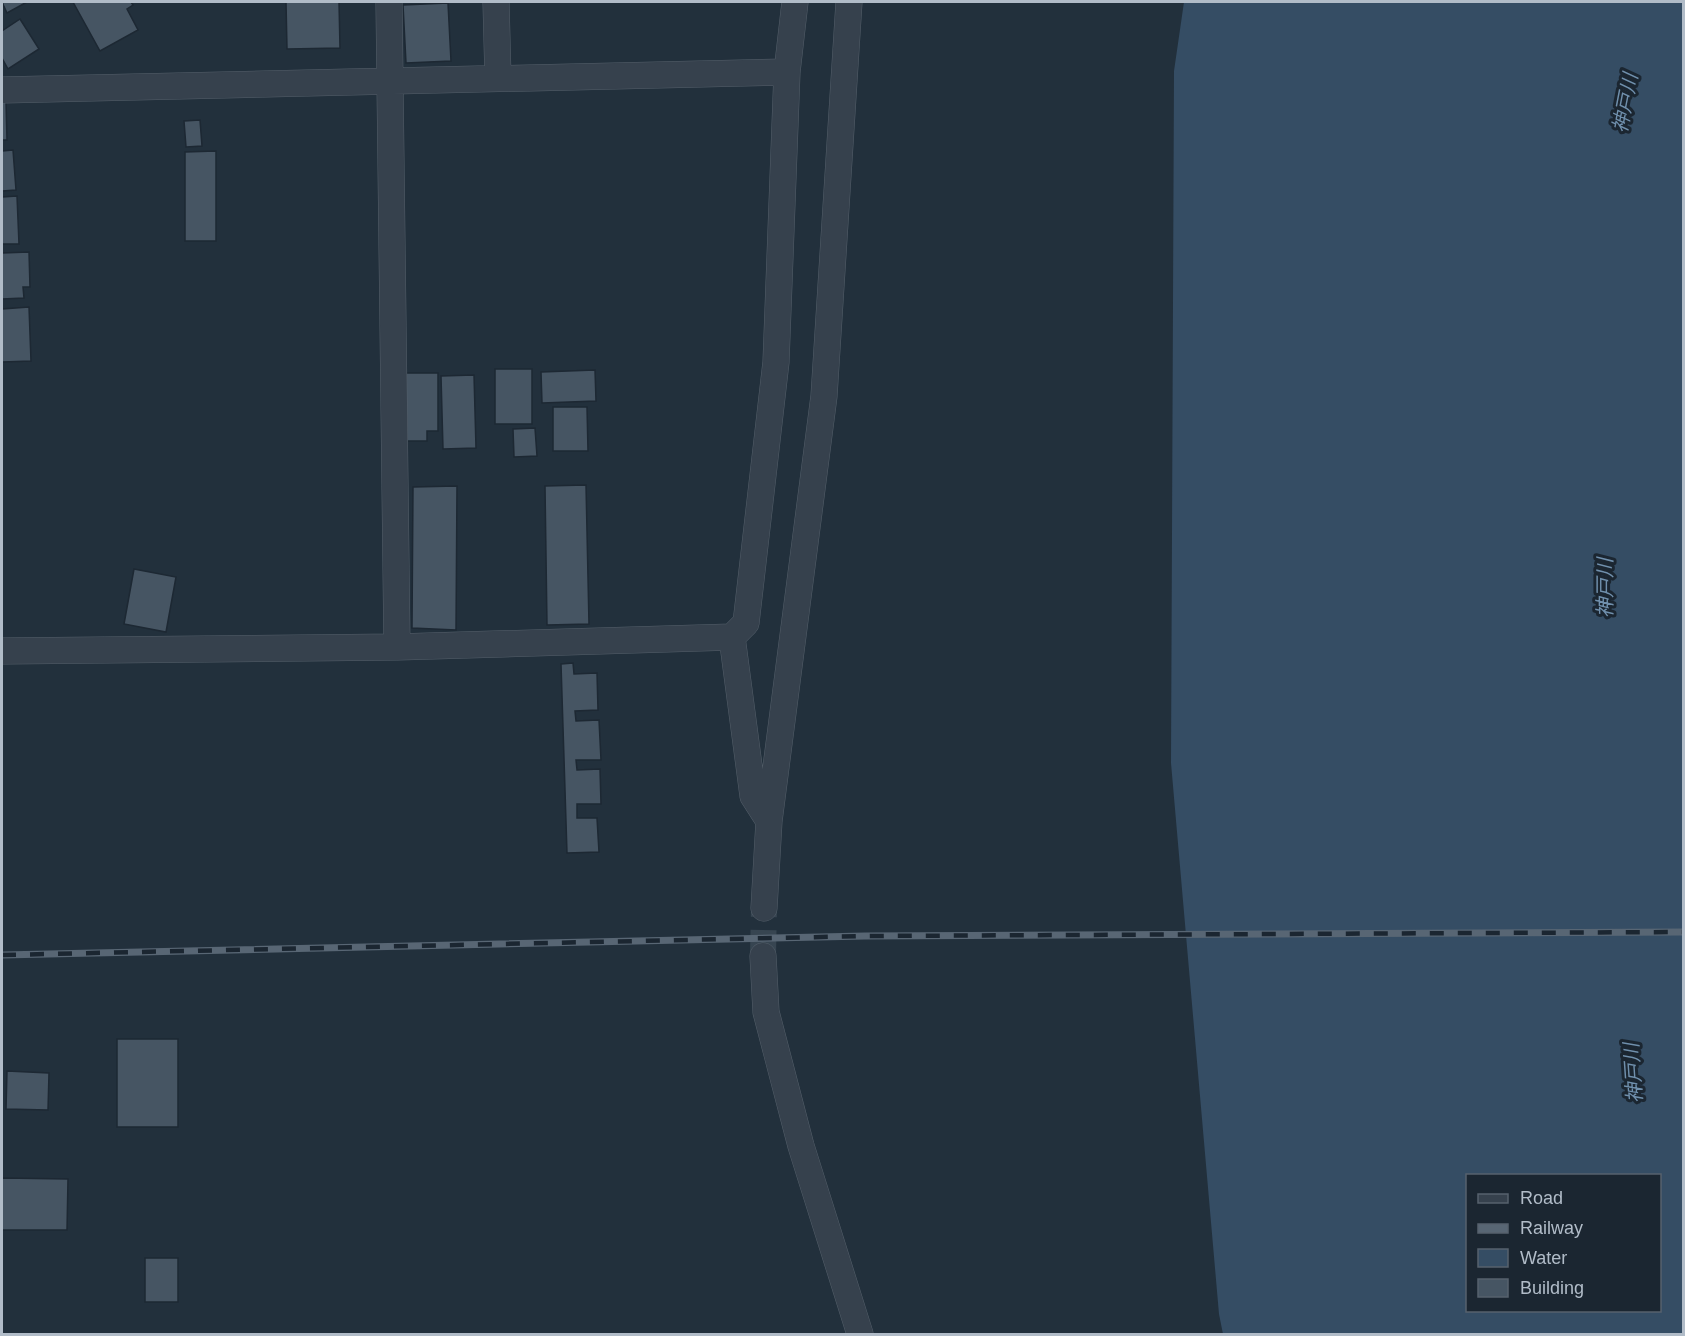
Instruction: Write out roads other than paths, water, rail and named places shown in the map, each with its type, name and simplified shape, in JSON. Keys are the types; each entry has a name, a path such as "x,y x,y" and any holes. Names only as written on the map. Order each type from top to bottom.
{"street":[{"path":"388,2 397,647"},
{"path":"496,2 498,78"},
{"path":"2,651 397,647 732,637 746,622 776,362 787,72 795,2"},
{"path":"764,908 769,821 824,396 849,2"},
{"path":"2,90 787,72"},
{"path":"732,637 753,796 769,821"},
{"path":"763,956 766,1012 801,1146 860,1335"}],"water":[{"name":"神戸川","path":"1184,2 1683,2 1683,1334 1223,1334 1219,1314 1171,763 1174,71"}],"tunnel":[{"path":"763,956 764,908"}],"railway":[{"path":"2,955 865,936 1684,932"}]}
